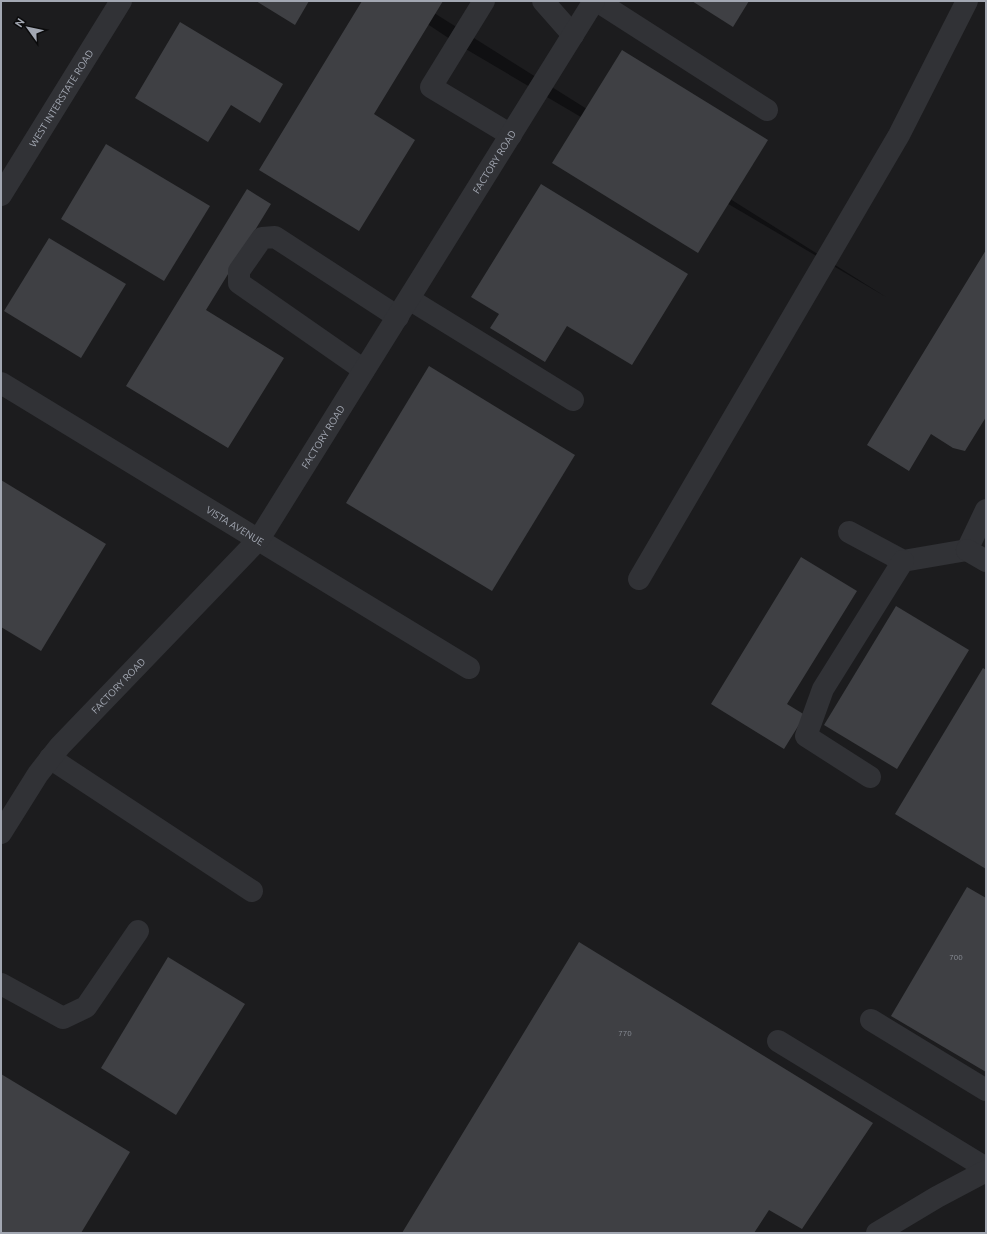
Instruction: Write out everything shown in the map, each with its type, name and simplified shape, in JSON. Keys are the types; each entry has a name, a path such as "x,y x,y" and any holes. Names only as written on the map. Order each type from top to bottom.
{"street":[{"name":"WEST INTERSTATE ROAD","path":"1,195 121,1"},
{"path":"484,1 431,87 511,135"},
{"path":"543,1 572,35"},
{"path":"595,1 767,110"},
{"name":"FACTORY ROAD","path":"1,833 38,774 60,746 259,539 572,35 595,1"},
{"path":"639,579 899,134 967,1"},
{"path":"364,370 239,283 240,271 262,238 275,237 573,400"},
{"name":"VISTA AVENUE","path":"1,383 469,668"},
{"path":"967,550 986,510"},
{"path":"849,532 903,561 967,550 986,561"},
{"path":"870,777 806,736 823,689 903,561"},
{"path":"50,758 252,891"},
{"path":"1,984 63,1018 86,1007 138,931"},
{"path":"871,1020 986,1090"},
{"path":"778,1041 986,1170 938,1196 877,1233"}],"shaded area":[{"path":"1,1 393,1 459,45 886,297 415,1 986,1 986,1233 1,1233"}],"building":[{"path":"256,1 309,1 295,25"},
{"path":"362,1 443,1 374,114 415,140 359,231 259,170"},
{"path":"692,1 749,1 733,27"},
{"path":"180,22 283,84 260,123 231,105 208,142 135,98"},
{"path":"622,50 768,140 698,253 552,163"},
{"path":"106,144 210,206 164,281 61,219"},
{"path":"541,184 688,274 632,365 567,326 545,362 490,328 499,314 471,297"},
{"path":"247,189 271,204 206,310 284,358 228,448 126,386"},
{"path":"49,238 126,284 81,358 4,311"},
{"path":"986,250 986,417 965,451 953,448 931,434 909,471 867,445"},
{"path":"429,366 575,455 492,591 346,503"},
{"path":"1,480 106,544 41,651 1,627"},
{"path":"801,557 857,591 787,704 805,715 784,749 711,704"},
{"path":"896,606 969,650 897,769 824,725"},
{"path":"983,668 986,670 986,869 895,814"},
{"path":"967,887 986,898 986,1072 891,1016"},
{"path":"579,942 873,1123 802,1229 769,1210 754,1233 402,1233"},
{"path":"168,957 245,1004 176,1115 101,1068"},
{"path":"1,1074 130,1152 81,1233 1,1233"}]}
